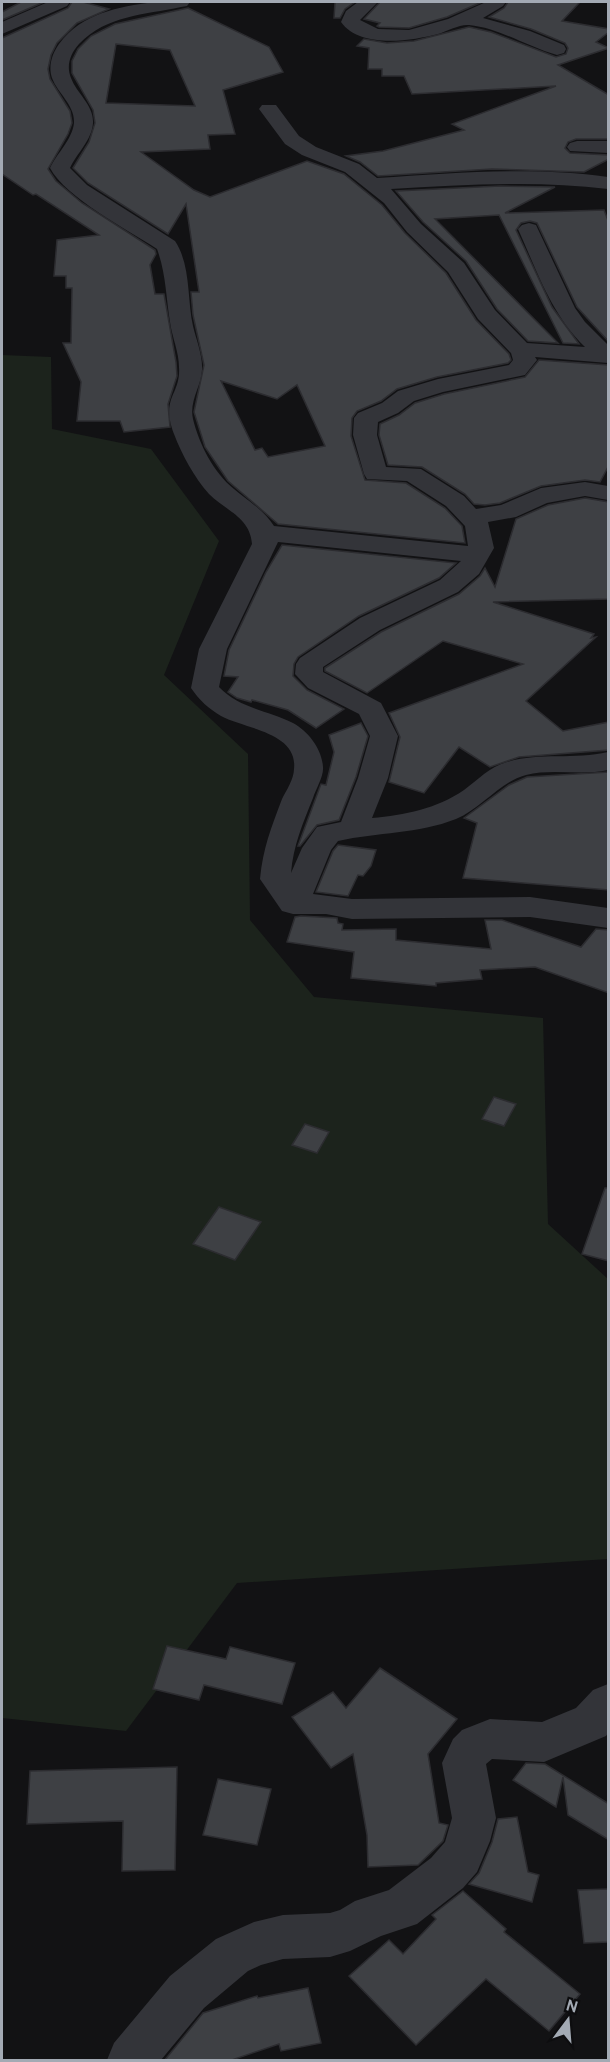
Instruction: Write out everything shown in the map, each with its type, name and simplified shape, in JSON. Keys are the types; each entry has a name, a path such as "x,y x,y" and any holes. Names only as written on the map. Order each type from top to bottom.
{"street":[{"path":"2,30 61,2"},
{"path":"181,2 129,9 107,16 91,24 69,45 62,55 59,67 62,81 82,107 84,118 80,136 64,158 60,168 65,177 80,189 167,246 173,263 181,323 191,367 191,374 181,400 182,418 211,481 225,497 253,515 263,525 266,533 265,544 213,649 205,688 217,701 233,711 282,729 296,738 305,752 309,769 278,849 275,879 293,904"},
{"path":"369,2 352,15 350,22 359,29 379,34 409,35 464,18 492,2"},
{"path":"464,18 524,35 557,48"},
{"path":"269,109 292,140 309,151 352,168 390,199 414,228 456,268 486,314 499,330 521,350 525,360 517,370 438,386 406,396 390,408 366,418 365,435 376,474 412,474 455,501 477,524 481,548 470,568 449,585 370,624 310,664 309,674 318,682 371,710 384,736 373,778 354,828"},
{"path":"577,147 609,147"},
{"path":"371,184 456,179 576,179 609,183"},
{"path":"529,229 564,308 577,327 608,356"},
{"path":"521,350 608,356"},
{"path":"471,517 507,512 541,496 585,489 609,493"},
{"path":"266,533 477,555"},
{"path":"293,904 317,848 328,834 354,828 401,826 444,813 476,795 495,776 519,767 544,763 580,765 609,761"},
{"path":"293,904 326,904 352,909 530,907 609,918"},
{"path":"131,2061 187,1992 232,1955 254,1944 283,1937 330,1935 350,1929 371,1917 401,1909 447,1873 460,1857 468,1841 474,1818 464,1763 468,1753 477,1744 490,1739 544,1742 591,1722 609,1703"}],"shaded area":[{"path":"2,355 51,357 52,429 151,449 219,541 164,675 248,754 250,920 314,997 543,1018 548,1224 608,1279 608,1559 237,1583 126,1731 2,1718"}],"building":[{"path":"21,2 44,2 2,20 2,12"},
{"path":"72,2 83,2 109,9 77,23 57,43 51,55 48,69 50,79 70,111 72,123 48,169 56,181 82,203 155,250 156,254 150,265 155,294 164,294 176,362 177,376 168,404 170,427 124,432 120,421 77,421 81,382 63,343 71,343 72,288 66,288 66,276 54,276 57,240 99,235 2,174 2,38 68,8"},
{"path":"335,2 355,2 345,9 340,18 334,18"},
{"path":"380,2 482,2 447,17 409,28 379,27 377,26 380,23 364,19"},
{"path":"508,2 580,2 562,21 609,29 609,32 596,42 609,48 558,65 609,95 609,139 576,139 568,142 565,148 570,153 609,155 609,159 584,172 492,169 378,176 360,162 346,156 383,151 464,130 452,124 556,86 412,94 404,76 382,76 382,69 368,69 369,48 357,46 364,39 387,43 414,41 469,27 491,32 556,57 566,54 568,48 565,43 531,29 489,17 504,8"},
{"path":"188,8 269,47 283,72 223,90 235,134 208,135 210,149 141,152 194,190 210,197 307,161 344,174 382,205 405,233 446,273 476,320 509,354 511,360 508,363 437,377 397,389 381,401 357,411 352,418 351,436 365,480 406,483 445,508 462,526 465,543 278,524 228,481 205,447 194,412 204,365 193,315 191,292 199,292 186,204 168,234 88,183 73,168 89,142 95,123 93,110 72,73 72,61 78,49 91,36 115,24","holes":["116,44 170,50 195,106 106,103","221,381 277,399 297,385 325,446 268,457 262,448 255,450"]},
{"path":"500,186 555,187 505,213 604,210 609,223 609,342 577,307 537,223 530,221 521,223 516,230 552,307 579,344 563,343 499,215 435,219 558,343 528,341 497,309 466,261 423,222 396,191"},
{"path":"539,360 609,365 609,465 600,482 585,480 541,486 500,503 485,505 474,504 465,494 422,467 388,465 379,435 380,424 399,415 415,403 444,394 525,377"},
{"path":"585,498 609,502 609,599 493,602 594,634 591,638 596,637 526,701 563,731 609,722 609,750 519,757 490,767 459,747 424,793 389,782 400,737 389,713 523,664 443,641 367,693 325,671 325,668 381,632 459,594 480,576 485,568 495,587 516,519 548,505"},
{"path":"282,545 456,563 439,578 359,616 298,657 294,664 293,676 307,690 344,709 316,728 288,710 237,698 228,692 238,677 224,676 229,650 266,572"},
{"path":"361,723 368,736 356,777 339,820 317,825 298,846 321,784 326,785 334,752 329,735"},
{"path":"609,772 609,890 463,878 477,823 464,818 509,785 527,777"},
{"path":"338,845 376,850 371,866 363,876 358,875 348,896 316,892 333,851"},
{"path":"295,917 337,918 338,923 343,924 342,930 396,929 396,940 491,949 485,920 502,920 581,947 596,929 609,930 609,993 535,967 480,970 482,979 436,983 436,986 351,978 354,952 287,942"},
{"path":"494,1097 516,1104 504,1126 482,1119"},
{"path":"305,1124 329,1132 317,1153 292,1145"},
{"path":"605,1188 609,1188 609,1261 582,1254"},
{"path":"219,1207 261,1222 235,1260 193,1244"},
{"path":"167,1646 226,1659 230,1647 295,1663 282,1704 204,1685 199,1700 153,1689"},
{"path":"380,1668 457,1719 428,1754 439,1823 448,1825 443,1841 418,1865 368,1867 367,1835 353,1754 331,1768 292,1717 333,1692 346,1708"},
{"path":"526,1763 545,1764 609,1804 609,1840 568,1815 563,1777 556,1807 513,1780"},
{"path":"177,1767 175,1870 122,1871 123,1821 27,1824 30,1771"},
{"path":"218,1779 271,1789 257,1845 203,1835"},
{"path":"517,1817 528,1872 539,1875 532,1902 469,1884 479,1873 492,1842 498,1819"},
{"path":"609,1889 609,1942 584,1943 578,1890"},
{"path":"463,1891 506,1929 504,1932 580,1994 549,2031 486,1979 416,2045 349,1976 389,1940 403,1954 436,1919 432,1915"},
{"path":"308,1988 321,2043 281,2051 279,2044 229,2061 164,2061 203,2013 257,1996 258,1998"}]}
